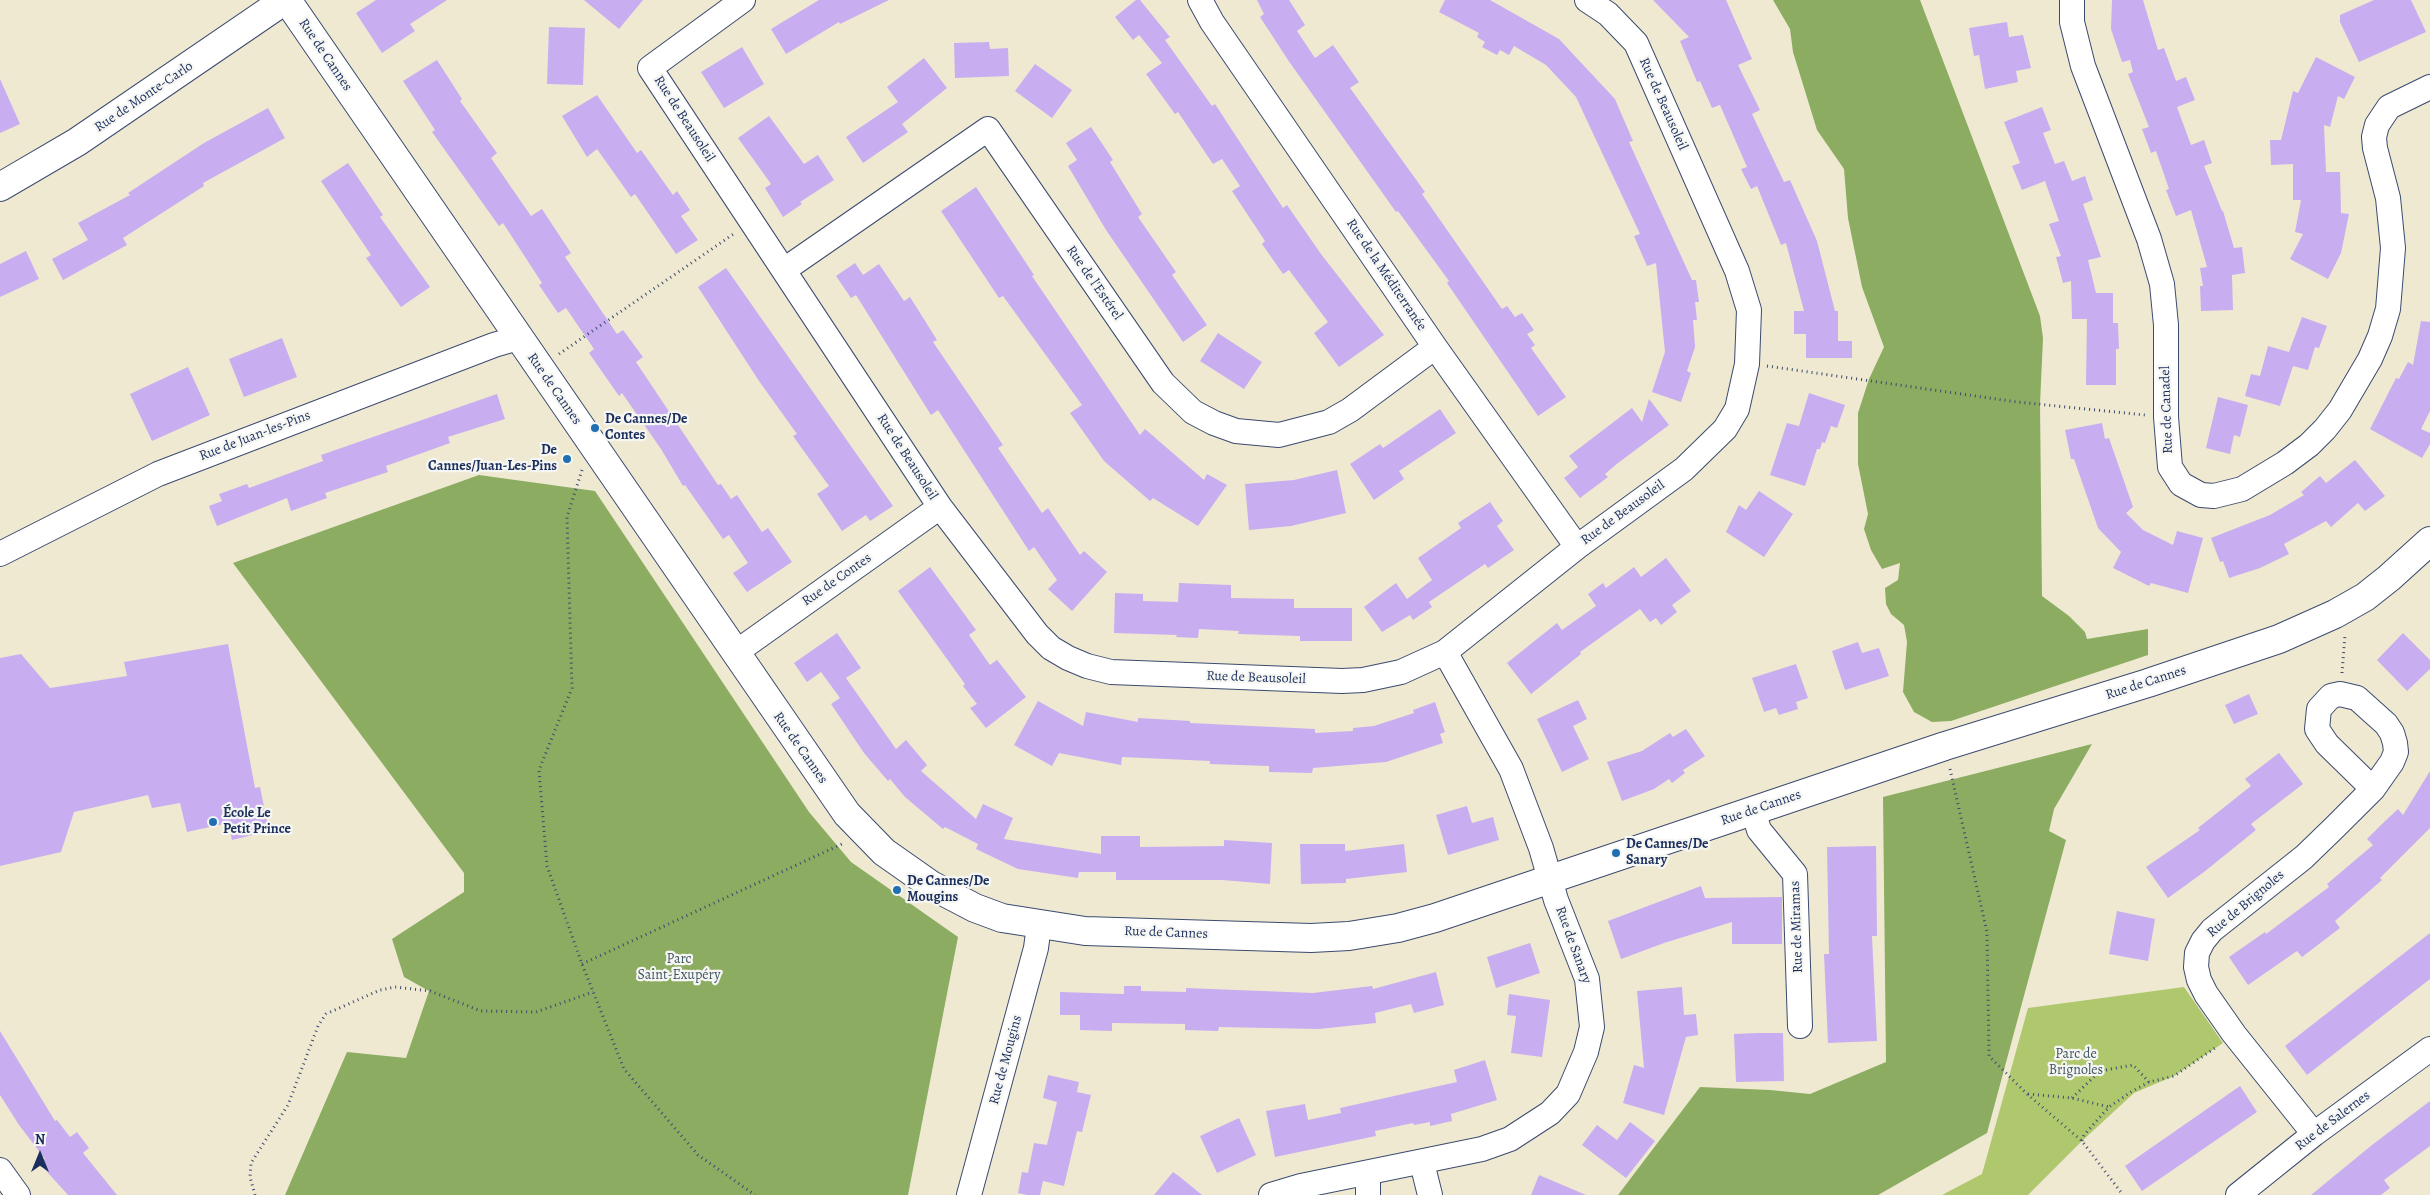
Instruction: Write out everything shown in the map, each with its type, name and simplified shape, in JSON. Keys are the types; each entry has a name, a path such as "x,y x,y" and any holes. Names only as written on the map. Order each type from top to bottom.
{"street":[{"name":"Rue de Monte-Carlo","path":"0,187 77,142 286,0"},
{"name":"Rue de Cannes","path":"286,0 847,814 884,852 931,885 975,908 1002,918 1085,931 1311,938 1348,936 1398,928 1435,918 1945,746 2148,683 2269,642 2308,627 2347,607 2389,578 2430,541"},
{"name":"Rue de Beausoleil","path":"743,0 650,68 940,507 1037,634 1051,648 1086,666 1133,674 1342,681 1363,680 1401,672 1445,652 1577,547 1684,469 1708,448 1725,429 1737,409 1747,364 1749,310 1738,271 1636,43 1608,14 1587,0"},
{"name":"Rue de la Méditerranée","path":"1200,0 1212,22 1435,347 1577,547"},
{"name":"Rue de Canadel","path":"2072,0 2072,22 2082,66 2149,239 2162,284 2166,325 2166,417 2170,467 2174,476 2190,490 2214,496 2227,494 2262,479 2285,463 2325,429 2340,410 2370,359 2380,336 2388,309 2393,248 2388,198 2374,137 2377,125 2389,107 2430,86"},
{"name":"Rue de l'Estérel","path":"784,270 988,129 1163,383 1193,412 1214,423 1236,431 1279,435 1329,422 1350,410 1435,347"},
{"name":"Rue de Juan-les-Pins","path":"0,554 158,474 494,345 518,338"},
{"name":"Rue de Contes","path":"735,653 940,507"},
{"name":"Rue de Sanary","path":"1271,1195 1301,1186 1368,1184 1422,1163 1482,1150 1510,1139 1550,1113 1568,1094 1586,1052 1592,1027 1591,1001 1587,979 1556,900 1550,878 1511,770 1445,652"},
{"name":"Rue de Brignoles","path":"2314,1134 2234,1034 2206,994 2199,980 2196,967 2197,953 2202,941 2212,930 2304,857 2373,789 2392,762 2396,752 2392,733 2357,698 2340,694"},
{"path":"2340,694 2331,696 2319,709 2317,729 2327,744 2373,789"},
{"name":"Rue de Miramas","path":"1753,810 1758,830 1795,874 1800,1026"},
{"name":"Rue de Mougins","path":"969,1195 1036,948 1039,925"},
{"name":"Rue de Salernes","path":"2238,1195 2314,1134 2430,1049"},
{"path":"1422,1163 1430,1195"},
{"path":"0,1170 18,1195"}],"path":[{"path":"554,357 751,222"},
{"path":"1747,364 2017,402 2166,417"},
{"path":"597,451 582,468 567,517 572,688 539,770 547,866 582,964 624,1068 698,1155 755,1195"},
{"path":"2340,694 2347,607"},
{"path":"1945,746 1987,932 1989,1056 2027,1094 2082,1141 2123,1195"},
{"path":"582,964 844,844"},
{"path":"255,1195 250,1177 251,1163 284,1113 318,1026 326,1014 380,990 395,987 430,991 481,1011 536,1012 593,992"},
{"path":"2082,1141 2084,1135 2110,1108 2149,1082 2174,1076 2234,1034"},
{"path":"2072,1098 2100,1071 2133,1065 2149,1082"},
{"path":"2027,1094 2072,1098 2110,1108"}],"green space":[{"path":"1773,0 1920,0 2040,316 2043,338 2040,404 2042,596 2069,616 2085,632 2087,639 2148,629 2148,655 1951,721 1932,722 1914,712 1903,692 1907,642 1904,625 1891,614 1886,604 1885,588 1898,580 1900,563 1882,569 1871,550 1864,529 1868,514 1858,464 1858,413 1869,379 1884,347 1862,287 1848,218 1844,169 1817,130 1793,52 1790,29"},
{"name":"Parc Saint-Exupéry","path":"479,475 595,491 809,812 851,862 958,937 908,1195 285,1195 347,1052 406,1058 429,991 404,977 392,939 464,892 464,873 233,563"},
{"path":"2092,744 2054,809 2049,831 2066,840 1987,1133 1878,1195 1618,1195 1700,1087 1810,1094 1886,1062 1883,797"},
{"name":"Parc de Brignoles","path":"2184,987 2223,1043 2174,1076 2134,1093 2028,1195 1942,1195 1982,1174 2028,1008"}],"building":[{"path":"376,0 447,0 410,24 415,31 382,53 356,13"},
{"path":"584,0 643,0 619,29"},
{"path":"819,0 889,0 840,24 839,22 786,54 771,29"},
{"path":"1136,0 1140,0 1170,37 1165,40 1212,106 1215,104 1283,208 1287,205 1321,254 1384,335 1339,367 1314,333 1328,322 1289,270 1283,274 1262,244 1265,241 1232,191 1240,186 1222,159 1213,164 1178,112 1175,114 1146,74 1162,63 1139,35 1133,40 1115,17"},
{"path":"1257,0 1289,0 1305,25 1297,31 1315,58 1333,45 1359,82 1350,88 1425,192 1422,194 1502,309 1507,306 1515,317 1522,313 1534,330 1527,334 1535,345 1531,348 1566,397 1538,416 1447,283 1449,281 1398,211 1396,212 1288,60 1260,17 1264,14"},
{"path":"1445,0 1490,0 1559,39 1615,99 1633,141 1629,142 1692,280 1696,280 1699,302 1695,302 1697,320 1693,320 1695,347 1687,371 1691,373 1681,402 1652,392 1665,352 1656,263 1647,266 1634,236 1640,234 1576,97 1546,65 1514,46 1509,55 1500,50 1497,55 1482,47 1485,42 1477,37 1479,33 1439,12"},
{"path":"1653,0 1726,0 1752,59 1738,65 1760,110 1752,114 1784,182 1790,180 1817,241 1835,311 1838,311 1838,341 1852,341 1852,358 1806,358 1806,334 1794,334 1794,311 1804,311 1786,243 1781,245 1757,186 1751,189 1741,169 1747,167 1720,105 1712,108 1700,81 1697,82 1680,41 1689,37"},
{"path":"2112,0 2143,0 2158,50 2164,48 2176,81 2186,77 2195,100 2177,107 2191,145 2204,140 2212,163 2204,166 2223,211 2234,248 2242,247 2245,273 2232,275 2233,310 2201,311 2200,286 2203,286 2200,268 2207,267 2191,210 2176,216 2166,190 2169,189 2156,151 2151,153 2142,129 2149,127 2128,74 2133,72 2130,60 2122,62 2111,29"},
{"path":"2374,0 2411,0 2426,32 2359,62 2340,22 2340,15"},
{"path":"2007,22 2009,37 2023,35 2031,68 2016,71 2018,82 1985,89 1979,55 1974,56 1969,28"},
{"path":"549,27 585,28 583,85 547,84"},
{"path":"989,42 990,49 1008,48 1009,76 955,78 954,43"},
{"path":"742,47 764,84 724,108 701,72"},
{"path":"2316,57 2355,77 2344,99 2338,96 2330,127 2324,125 2326,172 2340,172 2341,213 2349,214 2341,253 2328,279 2290,259 2303,234 2295,232 2301,200 2293,200 2293,164 2271,165 2270,140 2281,140 2293,91 2298,93"},
{"path":"924,58 947,88 902,124 908,132 863,163 846,137 898,102 887,87"},
{"path":"437,60 462,99 460,101 497,153 491,158 531,216 542,209 571,253 565,257 617,334 623,330 643,357 636,362 718,485 721,484 731,499 737,495 762,532 768,528 792,562 747,592 733,573 748,563 729,535 723,539 685,485 683,486 661,449 622,393 619,396 589,353 594,349 566,308 558,313 539,285 542,283 503,223 499,226 432,132 435,130 403,81"},
{"path":"1035,64 1072,90 1052,118 1015,91"},
{"path":"0,79 20,124 0,133"},
{"path":"597,95 637,153 641,150 673,195 677,191 690,210 681,216 698,240 676,254 635,194 631,197 597,149 587,157 562,116"},
{"path":"2042,107 2051,130 2043,133 2055,164 2064,161 2072,181 2085,176 2093,200 2083,204 2101,257 2088,260 2096,293 2113,293 2113,323 2118,323 2119,349 2116,349 2116,385 2086,385 2087,319 2072,319 2071,281 2063,283 2056,257 2061,256 2049,224 2059,221 2045,181 2022,190 2012,166 2020,163 2004,122"},
{"path":"268,108 285,138 203,183 204,186 123,238 127,245 63,280 52,259 88,240 78,223 130,195 128,193 204,143"},
{"path":"769,116 804,164 818,155 834,180 800,202 802,204 783,217 765,188 771,184 738,138"},
{"path":"1091,127 1113,160 1110,162 1142,214 1138,217 1176,272 1172,275 1207,325 1183,342 1106,230 1068,166 1077,160 1066,143"},
{"path":"348,163 383,215 380,217 430,287 401,307 366,258 371,255 321,181"},
{"path":"976,187 1034,275 1032,276 1140,435 1145,429 1204,480 1207,474 1227,485 1198,526 1153,498 1150,501 1104,461 1070,413 1082,405 1003,296 999,298 941,211"},
{"path":"26,251 39,279 0,297 0,264"},
{"path":"855,263 863,275 879,264 904,301 910,297 937,340 933,342 1003,445 998,448 1042,513 1048,508 1080,555 1084,551 1107,572 1072,611 1048,589 1057,580 1034,547 1029,551 938,410 931,415 856,295 851,298 836,276"},
{"path":"726,268 893,506 870,521 866,515 842,531 817,494 829,486 793,436 797,434 759,381 698,287"},
{"path":"2302,317 2327,326 2319,348 2315,347 2308,370 2293,366 2280,406 2245,396 2251,374 2260,376 2268,346 2289,352"},
{"path":"2421,321 2430,322 2430,411 2421,429 2430,433 2430,444 2422,458 2370,429 2396,378 2399,379 2408,362 2413,365"},
{"path":"1218,333 1262,362 1244,389 1200,361"},
{"path":"282,338 297,377 244,397 229,359"},
{"path":"188,367 210,415 152,441 130,394"},
{"path":"1809,393 1845,405 1837,428 1831,426 1825,443 1822,442 1820,449 1817,449 1805,486 1770,475 1787,423 1799,426"},
{"path":"497,394 505,419 448,437 450,443 386,466 388,472 325,493 327,498 291,511 287,498 217,526 209,506 222,501 219,494 247,484 249,488 323,461 321,455"},
{"path":"2218,397 2248,405 2240,437 2234,435 2230,454 2206,448"},
{"path":"1649,399 1669,425 1618,463 1605,474 1608,477 1580,498 1564,478 1578,467 1569,456 1632,408 1642,422"},
{"path":"1440,409 1456,433 1399,471 1404,479 1374,500 1350,464 1380,444 1383,448"},
{"path":"2102,423 2105,439 2109,438 2133,507 2126,513 2143,530 2173,545 2177,531 2203,538 2188,593 2151,583 2149,586 2113,568 2121,552 2098,528 2074,459 2071,459 2065,430"},
{"path":"2355,460 2385,496 2365,511 2358,503 2331,527 2326,521 2284,544 2289,554 2260,568 2229,578 2223,561 2220,562 2211,538 2270,515 2304,495 2301,492 2320,476 2326,483"},
{"path":"1337,470 1346,513 1291,526 1249,530 1245,484 1294,480"},
{"path":"1759,491 1793,514 1764,557 1726,532 1739,505 1746,510"},
{"path":"1490,502 1503,521 1497,526 1514,550 1488,568 1485,564 1429,602 1432,607 1413,620 1410,615 1382,632 1364,607 1396,583 1407,599 1432,580 1418,558 1461,528 1458,523"},
{"path":"1666,558 1691,591 1672,605 1677,612 1661,625 1656,618 1650,622 1640,609 1580,652 1581,654 1531,694 1507,663 1557,623 1562,630 1596,606 1588,594 1603,583 1606,588 1634,567 1641,577"},
{"path":"930,567 976,630 969,635 990,665 997,660 1026,697 986,728 970,708 977,704 963,686 965,684 898,591"},
{"path":"1179,583 1231,585 1231,598 1294,599 1294,608 1352,608 1352,641 1300,641 1300,636 1238,634 1239,631 1199,629 1198,638 1176,637 1177,635 1114,633 1115,593 1143,594 1143,601 1178,602"},
{"path":"837,633 861,668 846,678 896,749 906,740 927,765 921,771 976,819 983,804 1013,818 1004,839 1101,854 1101,836 1140,836 1140,847 1224,846 1224,840 1272,843 1270,884 1222,880 1116,880 1116,872 1079,872 1078,878 1018,869 976,849 978,844 945,827 943,829 905,797 890,779 888,781 864,753 831,704 840,698 821,672 807,682 794,663"},
{"path":"2403,633 2430,660 2430,669 2407,691 2377,660"},
{"path":"1858,642 1862,653 1879,648 1889,676 1845,690 1832,651"},
{"path":"228,644 255,788 260,787 269,831 232,840 228,823 187,832 180,803 152,808 148,795 74,812 61,852 0,866 0,658 21,654 50,688 127,676 124,662"},
{"path":"1796,664 1808,698 1796,702 1798,709 1779,715 1776,708 1764,712 1752,678"},
{"path":"2249,694 2258,714 2234,724 2225,705"},
{"path":"1578,700 1587,719 1573,726 1589,759 1562,772 1537,719"},
{"path":"1038,701 1083,726 1086,712 1138,722 1138,718 1190,721 1190,723 1315,729 1315,733 1353,731 1353,728 1374,726 1414,713 1413,710 1435,702 1445,732 1440,734 1443,743 1386,762 1313,768 1312,773 1269,772 1269,766 1210,764 1210,761 1122,757 1121,765 1059,753 1052,766 1014,745"},
{"path":"1686,729 1705,756 1683,770 1685,773 1672,783 1669,779 1654,789 1622,801 1607,762 1642,751 1670,733 1673,737"},
{"path":"2279,753 2303,784 2251,824 2256,830 2168,898 2146,867 2200,830 2198,828 2251,786 2245,779"},
{"path":"2430,771 2430,828 2380,878 2382,880 2335,921 2340,928 2302,957 2297,951 2248,985 2229,957 2265,932 2266,934 2329,887 2327,884 2373,845 2367,839 2382,824 2398,809 2403,815"},
{"path":"1467,806 1472,823 1493,817 1499,840 1448,855 1436,815"},
{"path":"1300,844 1345,844 1345,851 1404,844 1407,872 1346,879 1346,883 1301,884"},
{"path":"1876,846 1877,936 1872,936 1877,1041 1828,1043 1824,954 1829,954 1827,847"},
{"path":"1701,886 1705,898 1782,897 1782,944 1732,944 1732,922 1664,943 1621,959 1608,921"},
{"path":"2117,911 2155,919 2148,961 2109,954"},
{"path":"2430,933 2430,979 2307,1075 2285,1046"},
{"path":"1530,943 1540,973 1496,988 1487,957"},
{"path":"1436,972 1444,1005 1414,1013 1411,1004 1375,1013 1376,1023 1319,1029 1219,1027 1218,1031 1185,1030 1185,1024 1112,1023 1112,1031 1080,1030 1080,1015 1060,1015 1060,992 1124,994 1124,986 1141,986 1141,991 1186,992 1186,988 1313,993 1372,986 1373,989"},
{"path":"1682,987 1684,1015 1696,1014 1698,1035 1686,1037 1664,1115 1623,1103 1634,1065 1644,1068 1637,991"},
{"path":"1509,994 1550,1000 1542,1057 1511,1053 1516,1016 1507,1015"},
{"path":"0,1031 55,1121 57,1120 70,1137 77,1132 89,1148 83,1153 117,1195 68,1195 39,1163 45,1159 19,1125 0,1095"},
{"path":"1783,1033 1784,1081 1736,1082 1734,1034"},
{"path":"1485,1060 1497,1100 1451,1114 1452,1121 1430,1126 1430,1122 1414,1125 1413,1123 1375,1131 1376,1136 1275,1157 1266,1111 1305,1104 1308,1120 1341,1113 1340,1108 1457,1082 1454,1070"},
{"path":"1048,1075 1079,1082 1077,1092 1091,1095 1082,1132 1077,1131 1064,1186 1043,1181 1040,1195 1027,1195 1018,1193 1022,1172 1028,1173 1034,1143 1047,1145 1057,1102 1043,1098"},
{"path":"2240,1086 2257,1112 2142,1191 2125,1166"},
{"path":"2430,1101 2430,1146 2384,1180 2390,1188 2381,1195 2311,1195 2372,1145"},
{"path":"1239,1118 1256,1155 1217,1173 1200,1136"},
{"path":"1630,1122 1655,1141 1626,1178 1582,1145 1597,1125 1617,1140"},
{"path":"1173,1172 1180,1177 1202,1195 1154,1195"},
{"path":"1539,1175 1586,1195 1531,1195"}],"place":[{"name":"De Cannes/De Contes","path":"595,428"},
{"name":"De Cannes/Juan-Les-Pins","path":"567,459"},
{"name":"École Le Petit Prince","path":"213,822"},
{"name":"De Cannes/De Sanary","path":"1616,853"},
{"name":"De Cannes/De Mougins","path":"897,890"}]}
